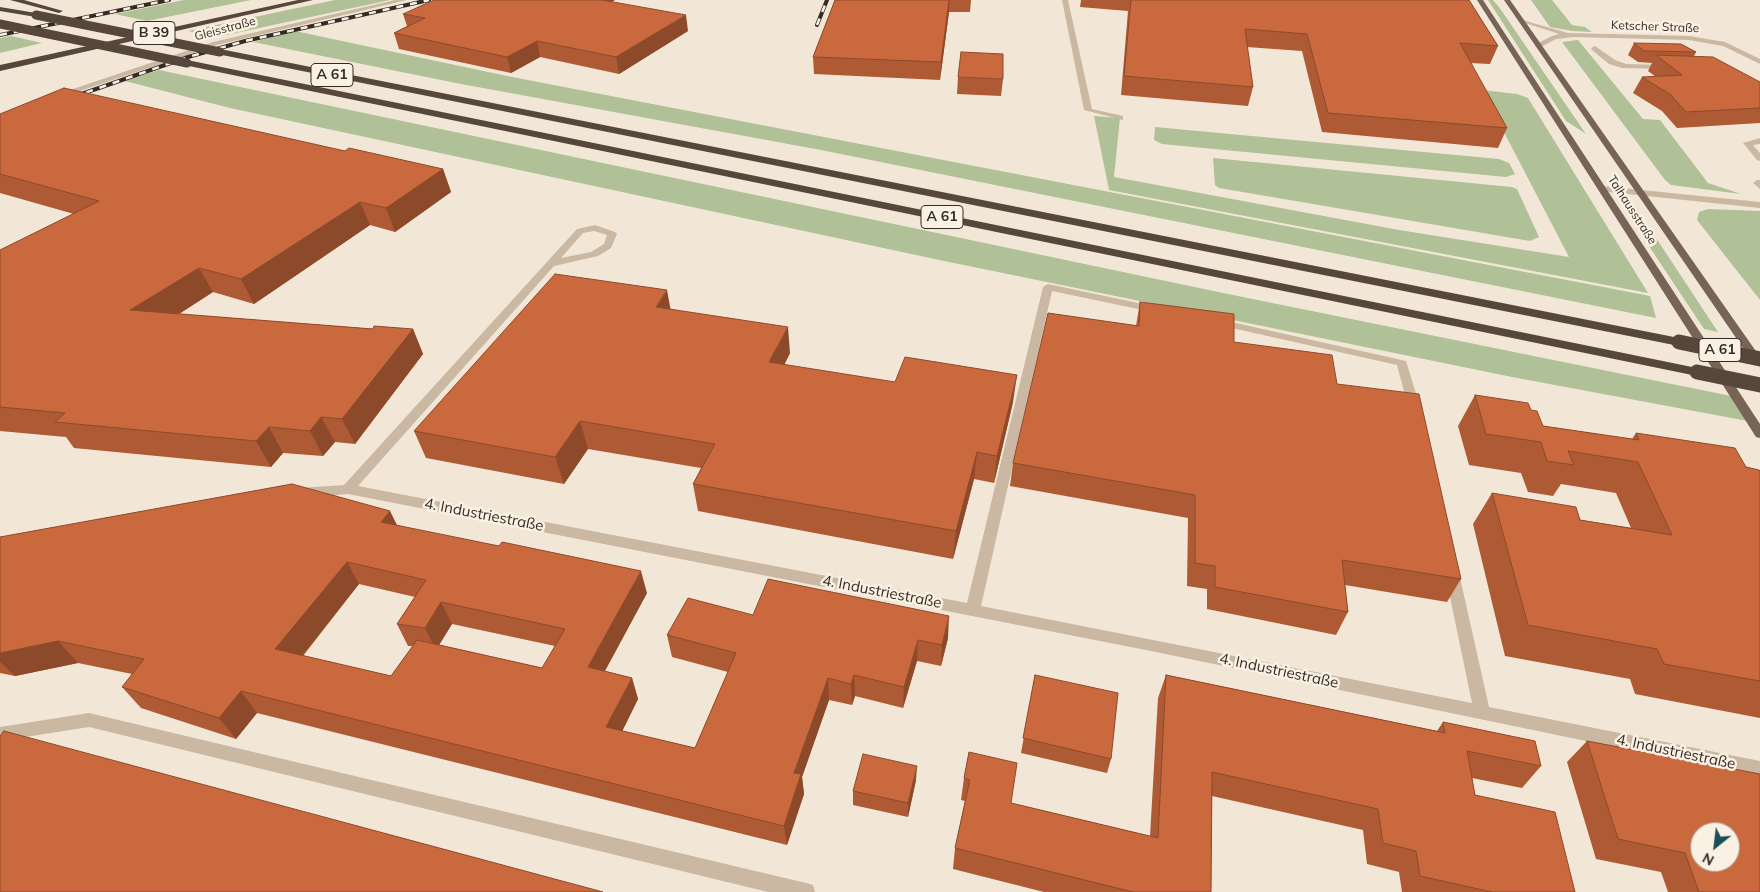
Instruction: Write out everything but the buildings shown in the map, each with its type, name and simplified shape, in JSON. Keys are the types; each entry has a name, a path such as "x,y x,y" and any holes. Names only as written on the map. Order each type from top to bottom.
{"highway":[{"name":"A 61","path":"14,0 138,30 168,42"},
{"name":"B 39","path":"0,59 270,0"},
{"name":"B 39","path":"0,68 309,0"},
{"name":"A 61","path":"0,8 1760,358"},
{"name":"A 61","path":"0,24 1760,385"}],"main road":[{"name":"Talhausstraße","path":"1480,0 1760,434"},
{"name":"Talhausstraße","path":"1507,0 1760,365"}],"street":[{"name":"Gleisstraße","path":"55,96 214,42 404,0"},
{"path":"1065,0 1088,110 1120,118"},
{"name":"Ketscher Straße","path":"1521,20 1574,36"},
{"name":"Ketscher Straße","path":"1540,46 1554,37 1689,38 1725,44 1760,62"},
{"path":"1689,38 1706,51"},
{"path":"1595,48 1612,62 1625,66 1674,68"},
{"path":"1760,141 1747,143 1760,158"},
{"path":"1602,189 1760,205"},
{"path":"348,488 554,263 580,231 595,228 612,234 608,246 594,254 554,263"},
{"path":"973,609 977,585 1048,287 1174,313"},
{"path":"1204,319 1402,363 1418,420"},
{"name":"4. Industriestraße","path":"290,495 348,488 973,609 1760,769"},
{"path":"1448,557 1482,712"},
{"path":"0,734 89,720 806,892"}],"green space":[{"path":"184,0 251,0 147,21 115,14"},
{"path":"335,0 390,0 217,37 188,31"},
{"path":"1488,0 1493,0 1499,7 1586,134 1566,121"},
{"path":"1531,0 1552,0 1572,25 1585,27 1592,32 1550,27"},
{"path":"295,31 507,76 1650,296 1656,318 821,150 461,84 253,42"},
{"path":"11,36 42,43 0,53 0,38"},
{"path":"1578,40 1643,119 1660,120 1708,183 1741,194 1671,185 1665,180 1562,42"},
{"path":"159,70 1228,294 1736,397 1753,422 1512,377 944,261 230,108 125,81"},
{"path":"1482,90 1517,94 1528,98 1648,293 1109,190 1094,116 1120,118 1114,177 1399,230 1569,257"},
{"path":"1155,127 1499,159 1509,163 1515,174 1506,177 1162,144 1154,140"},
{"path":"1213,158 1512,187 1517,189 1539,237 1530,241 1219,188 1215,185"},
{"path":"1627,204 1635,206 1718,332 1704,329 1627,213 1624,206"},
{"path":"1708,209 1760,211 1760,300 1697,220 1699,212"}],"railway":[{"path":"0,35 169,0"},
{"path":"73,97 188,57 245,41 429,0"},
{"path":"817,25 827,0"}]}
